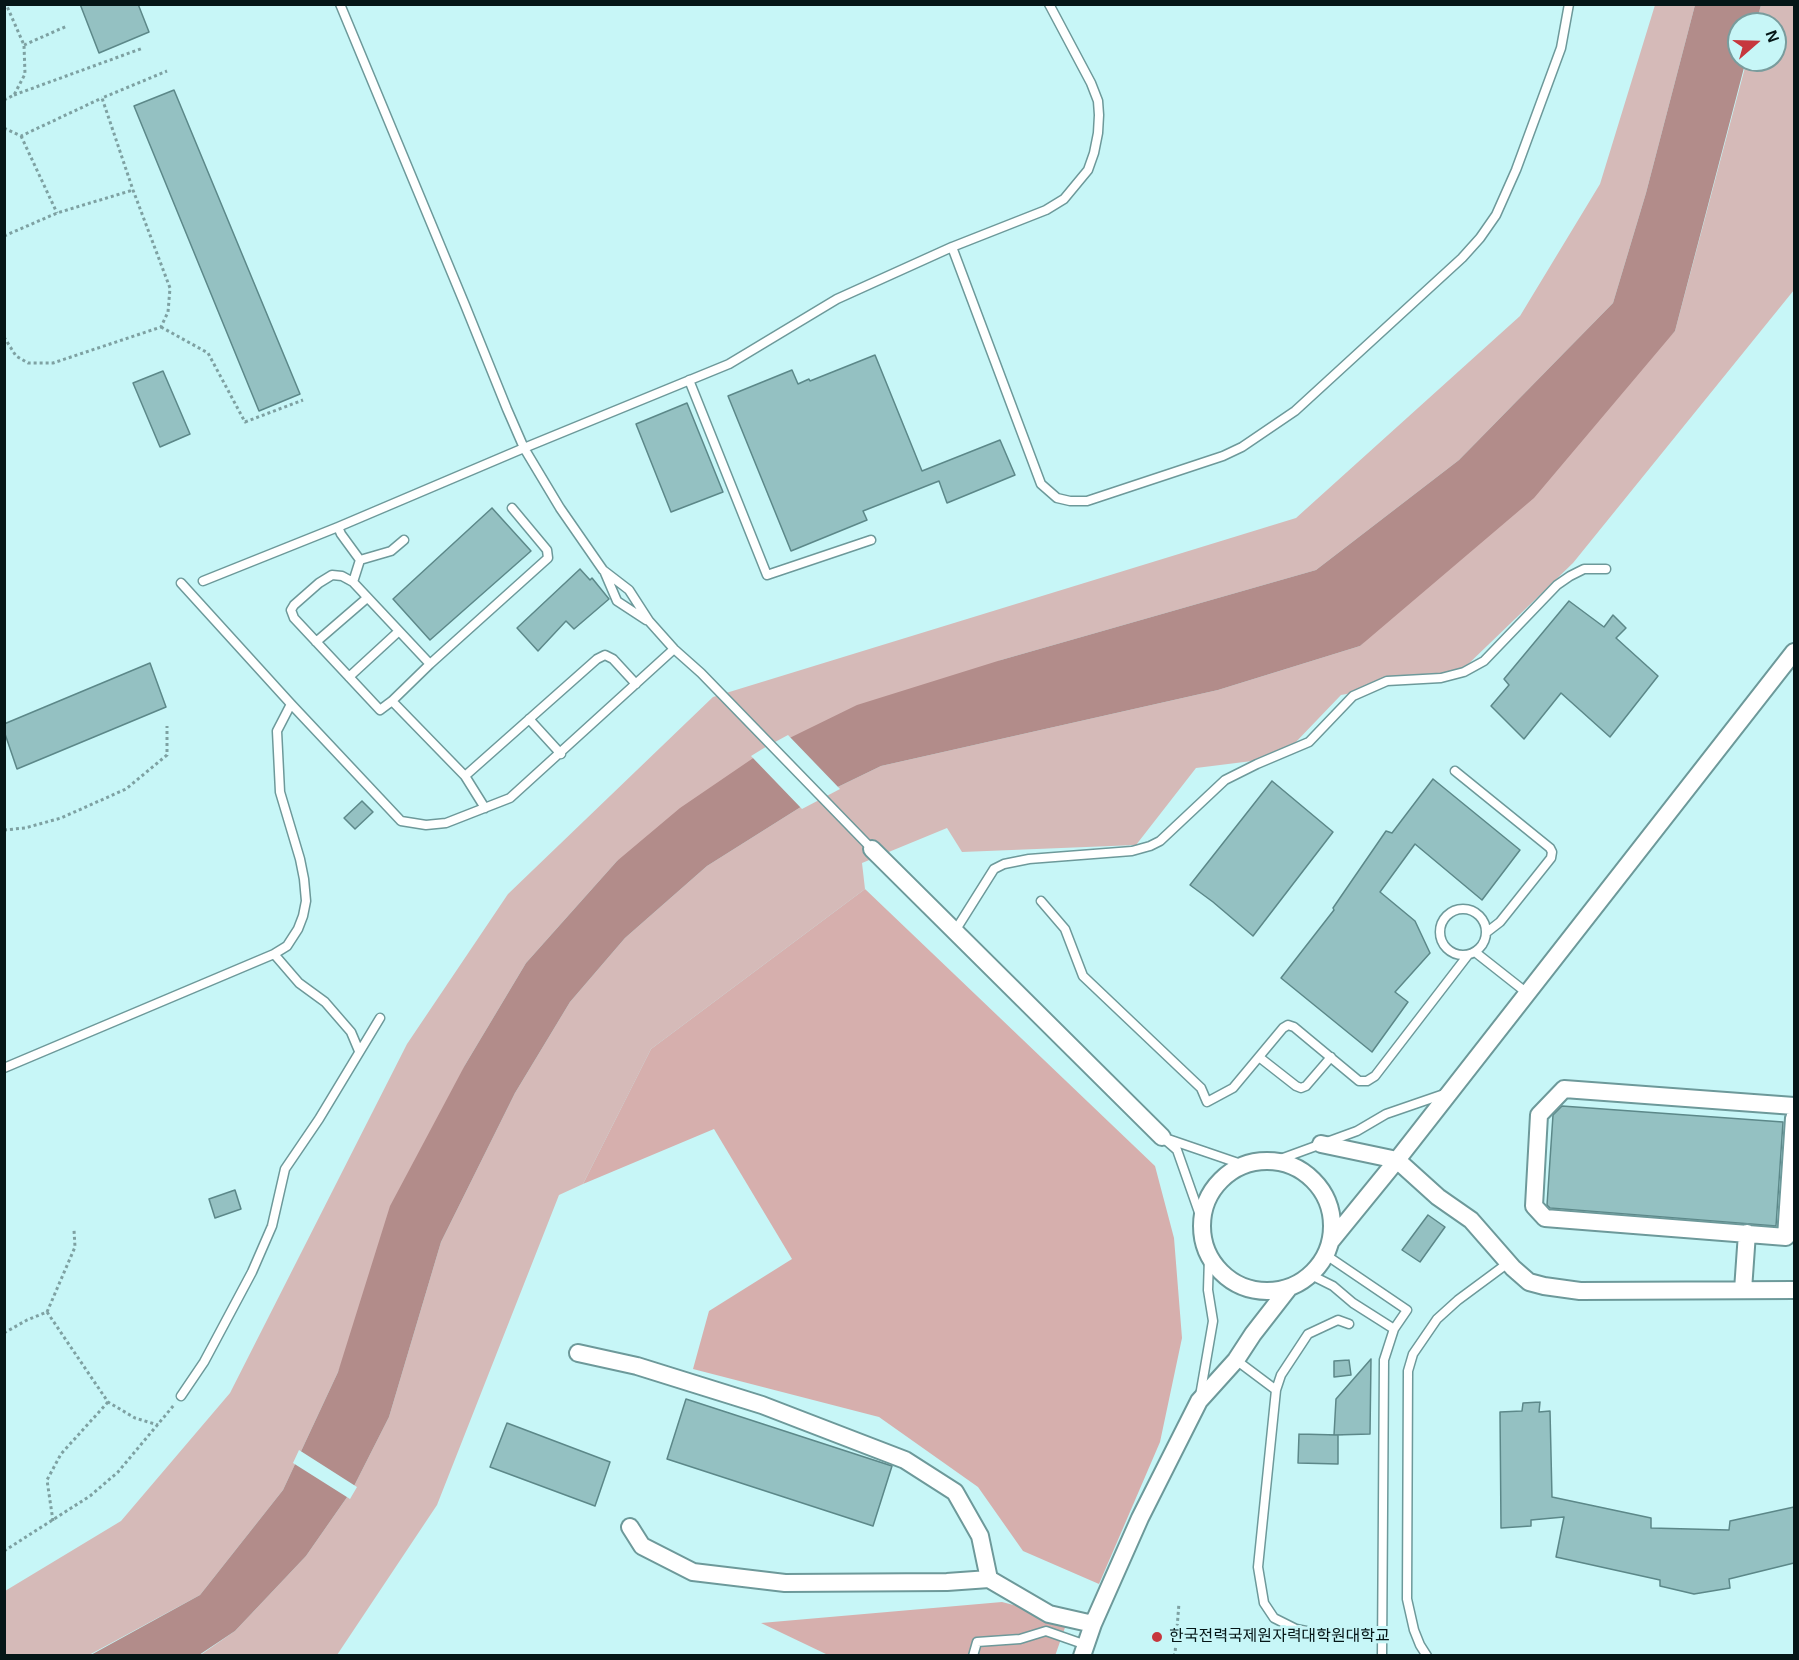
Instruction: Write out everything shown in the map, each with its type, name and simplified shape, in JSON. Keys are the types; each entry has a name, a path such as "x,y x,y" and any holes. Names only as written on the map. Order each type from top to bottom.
{"street":[{"path":"1329,1248 1333,1228 1328,1201 1312,1178 1289,1164 1262,1161 1244,1165 1228,1173 1215,1187 1206,1203 1202,1221 1203,1239 1209,1257 1220,1272 1234,1283 1252,1290 1270,1292 1288,1289 1311,1275 1397,1160 1794,652"},
{"path":"872,849 1162,1137"},
{"path":"1794,1106 1564,1089 1539,1115 1534,1206 1545,1218 1786,1237 1794,1120"},
{"path":"1321,1144 1397,1160 1438,1197 1471,1220 1508,1263 1529,1282 1544,1287 1580,1291 1794,1290"},
{"path":"1743,1290 1748,1233"},
{"path":"1084,1650 1093,1624 1140,1518 1199,1401 1236,1360 1288,1289"},
{"path":"578,1353 637,1366 762,1405 905,1460 955,1492 980,1536 989,1579"},
{"path":"630,1527 642,1546 693,1572 785,1583 947,1582 989,1579 1049,1614 1093,1624"}],"lane":[{"path":"340,4 524,448 560,508 603,570 617,601 649,621"},
{"path":"203,581 729,364 837,299 952,248 1046,210 1064,198 1088,170 1094,153 1098,133 1098,100 1049,4"},
{"path":"952,248 1041,483 1057,498 1087,501 1223,456 1242,447 1295,411 1462,258 1480,238 1496,214 1516,170 1561,48 1569,4"},
{"path":"689,380 767,574 871,540"},
{"path":"430,664 353,582 342,576 332,575 319,583 291,610 294,618 380,710 548,558 548,550 512,508"},
{"path":"338,527 360,560"},
{"path":"360,560 391,551 404,540"},
{"path":"353,582 360,560"},
{"path":"956,932 994,869 1004,864 1029,859 1132,851 1150,846 1160,841 1225,780 1309,742 1353,696 1387,681 1441,678 1464,672 1484,661 1557,585 1584,570 1606,569"},
{"path":"603,570 628,590 649,621 674,649 701,673 872,849"},
{"path":"181,583 401,821 426,825 446,823 510,798 674,649"},
{"path":"316,642 368,598"},
{"path":"349,677 399,631"},
{"path":"465,776 597,659 605,655 613,660 636,684"},
{"path":"392,701 465,776 485,808"},
{"path":"4,1068 274,954 287,946 298,929 306,901 302,869 280,792 277,731 291,704"},
{"path":"529,719 561,753"},
{"path":"1455,771 1552,852 1551,858 1500,922 1487,932"},
{"path":"1041,901 1065,929 1083,976 1202,1088 1207,1102 1233,1088 1288,1025 1294,1027 1359,1081 1367,1081 1375,1076 1471,953 1481,947 1485,940 1486,924 1482,917 1476,912 1460,908 1447,915 1441,928 1440,935 1447,948 1453,953 1471,953 1527,993"},
{"path":"274,954 299,983 325,1002 351,1032 359,1051"},
{"path":"181,1396 204,1362 252,1272 272,1226 285,1169 319,1119 380,1018"},
{"path":"1259,1057 1301,1088 1306,1086 1331,1057"},
{"path":"1275,1161 1357,1131 1386,1114 1450,1092"},
{"path":"1162,1137 1244,1165"},
{"path":"1162,1137 1177,1150 1202,1221"},
{"path":"1329,1248 1407,1310 1394,1329 1384,1360 1382,1656"},
{"path":"1199,1401 1213,1321 1208,1290 1209,1257"},
{"path":"1427,1656 1414,1630 1407,1599 1408,1371 1413,1354 1437,1319 1458,1300 1508,1263"},
{"path":"1311,1275 1333,1286 1353,1303 1394,1329"},
{"path":"1306,1630 1296,1629 1274,1618 1264,1603 1258,1567 1276,1390 1281,1375 1308,1334 1338,1320 1349,1324"},
{"path":"1236,1360 1276,1390"},
{"path":"973,1656 977,1642 1020,1640 1046,1630 1084,1650"}],"path":[{"path":"6,4 24,45 25,74 14,95"},
{"path":"24,45 67,26"},
{"path":"4,100 143,48"},
{"path":"21,136 167,71"},
{"path":"102,98 133,190 170,288 168,312 161,327"},
{"path":"4,128 21,136 57,213"},
{"path":"4,236 57,213 133,190"},
{"path":"4,337 16,356 28,363 53,363 161,327 208,352 245,422 303,400"},
{"path":"4,830 24,828 61,818 126,789 167,754 167,726"},
{"path":"4,1333 47,1312 75,1247 74,1230"},
{"path":"47,1312 108,1402 135,1418 158,1425"},
{"path":"4,1551 90,1496 118,1472 181,1396"},
{"path":"53,1521 47,1480 61,1454 108,1402"},
{"path":"1173,1656 1179,1603"}],"shaded area":[{"path":"1655,5 1695,5 1646,193 1613,303 1459,460 1316,570 1001,660 617,861 526,963 465,1065 338,1372 283,1490 200,1595 89,1655 5,1656 5,1591 121,1521 230,1393 407,1044 508,894 713,697 1296,518 1520,316 1600,184"},
{"path":"1695,5 1761,5 1759,12 1727,12 1727,72 1743,72 1675,331 1534,498 1360,646 1218,690 881,766 815,798 707,866 625,938 570,1002 515,1093 441,1242 389,1417 352,1490 306,1556 235,1631 199,1655 89,1656 200,1595 283,1490 338,1372 390,1206 465,1065 526,963 617,861 680,808 765,750 857,705 1001,660 1316,570 1459,460 1613,303 1646,193"},
{"path":"1761,5 1794,5 1794,290 1573,563 1459,673 1341,695 1294,744 1252,761 1196,768 1136,845 962,852 947,828 862,863 865,889 651,1049 583,1184 559,1195 437,1505 337,1655 199,1656 235,1631 306,1556 352,1490 389,1417 441,1242 515,1093 570,1002 625,938 707,866 815,798 881,766 1218,690 1360,646 1675,331 1744,72 1787,72 1787,12 1759,12"},
{"path":"865,889 1155,1166 1174,1238 1182,1338 1160,1442 1099,1584 1023,1551 978,1487 879,1417 693,1369 709,1311 792,1259 714,1129 583,1184 651,1049"},
{"path":"1002,1602 1068,1619 1055,1656 828,1655 761,1623"}],"pier":[{"path":"788,735 840,789 802,809 751,756"},
{"path":"299,1450 357,1487 350,1499 293,1463"}],"building":[{"path":"80,4 138,4 149,32 99,53"},
{"path":"174,90 300,394 259,411 134,106"},
{"path":"875,355 922,471 1000,440 1015,475 947,503 939,481 863,511 867,520 791,551 728,396 792,370 798,384"},
{"path":"163,371 190,434 160,447 133,383"},
{"path":"687,403 723,492 671,512 636,424"},
{"path":"492,508 531,551 430,640 393,599"},
{"path":"580,569 590,580 592,578 609,599 574,629 566,621 538,651 517,628"},
{"path":"1569,601 1604,627 1613,615 1626,628 1616,638 1658,676 1610,737 1561,693 1524,739 1491,706 1509,685 1504,679"},
{"path":"150,663 166,707 17,769 4,731 4,724"},
{"path":"1433,779 1520,850 1482,900 1415,844 1380,892 1415,921 1430,953 1395,992 1408,1002 1372,1052 1281,978 1334,910 1333,908 1386,831 1392,833"},
{"path":"1272,781 1333,832 1253,936 1190,885"},
{"path":"362,801 373,812 355,829 344,818"},
{"path":"1562,1106 1783,1122 1776,1226 1550,1208 1547,1205 1553,1115"},
{"path":"235,1190 241,1209 215,1218 209,1199"},
{"path":"1428,1215 1445,1227 1420,1262 1402,1250"},
{"path":"1371,1359 1370,1434 1334,1435 1336,1399"},
{"path":"1349,1360 1351,1375 1334,1377 1334,1361"},
{"path":"686,1399 892,1466 873,1526 667,1459"},
{"path":"1540,1402 1539,1412 1550,1411 1552,1497 1651,1518 1651,1528 1729,1530 1730,1521 1794,1507 1794,1563 1729,1579 1730,1588 1694,1594 1660,1586 1660,1580 1556,1557 1564,1517 1531,1520 1531,1526 1501,1528 1500,1412 1522,1411 1523,1403"},
{"path":"507,1423 610,1462 595,1506 490,1467"},
{"path":"1299,1434 1338,1435 1338,1464 1298,1463"}],"place":[{"name":"한국전력국제원자력대학원대학교","path":"1157,1637"}]}
